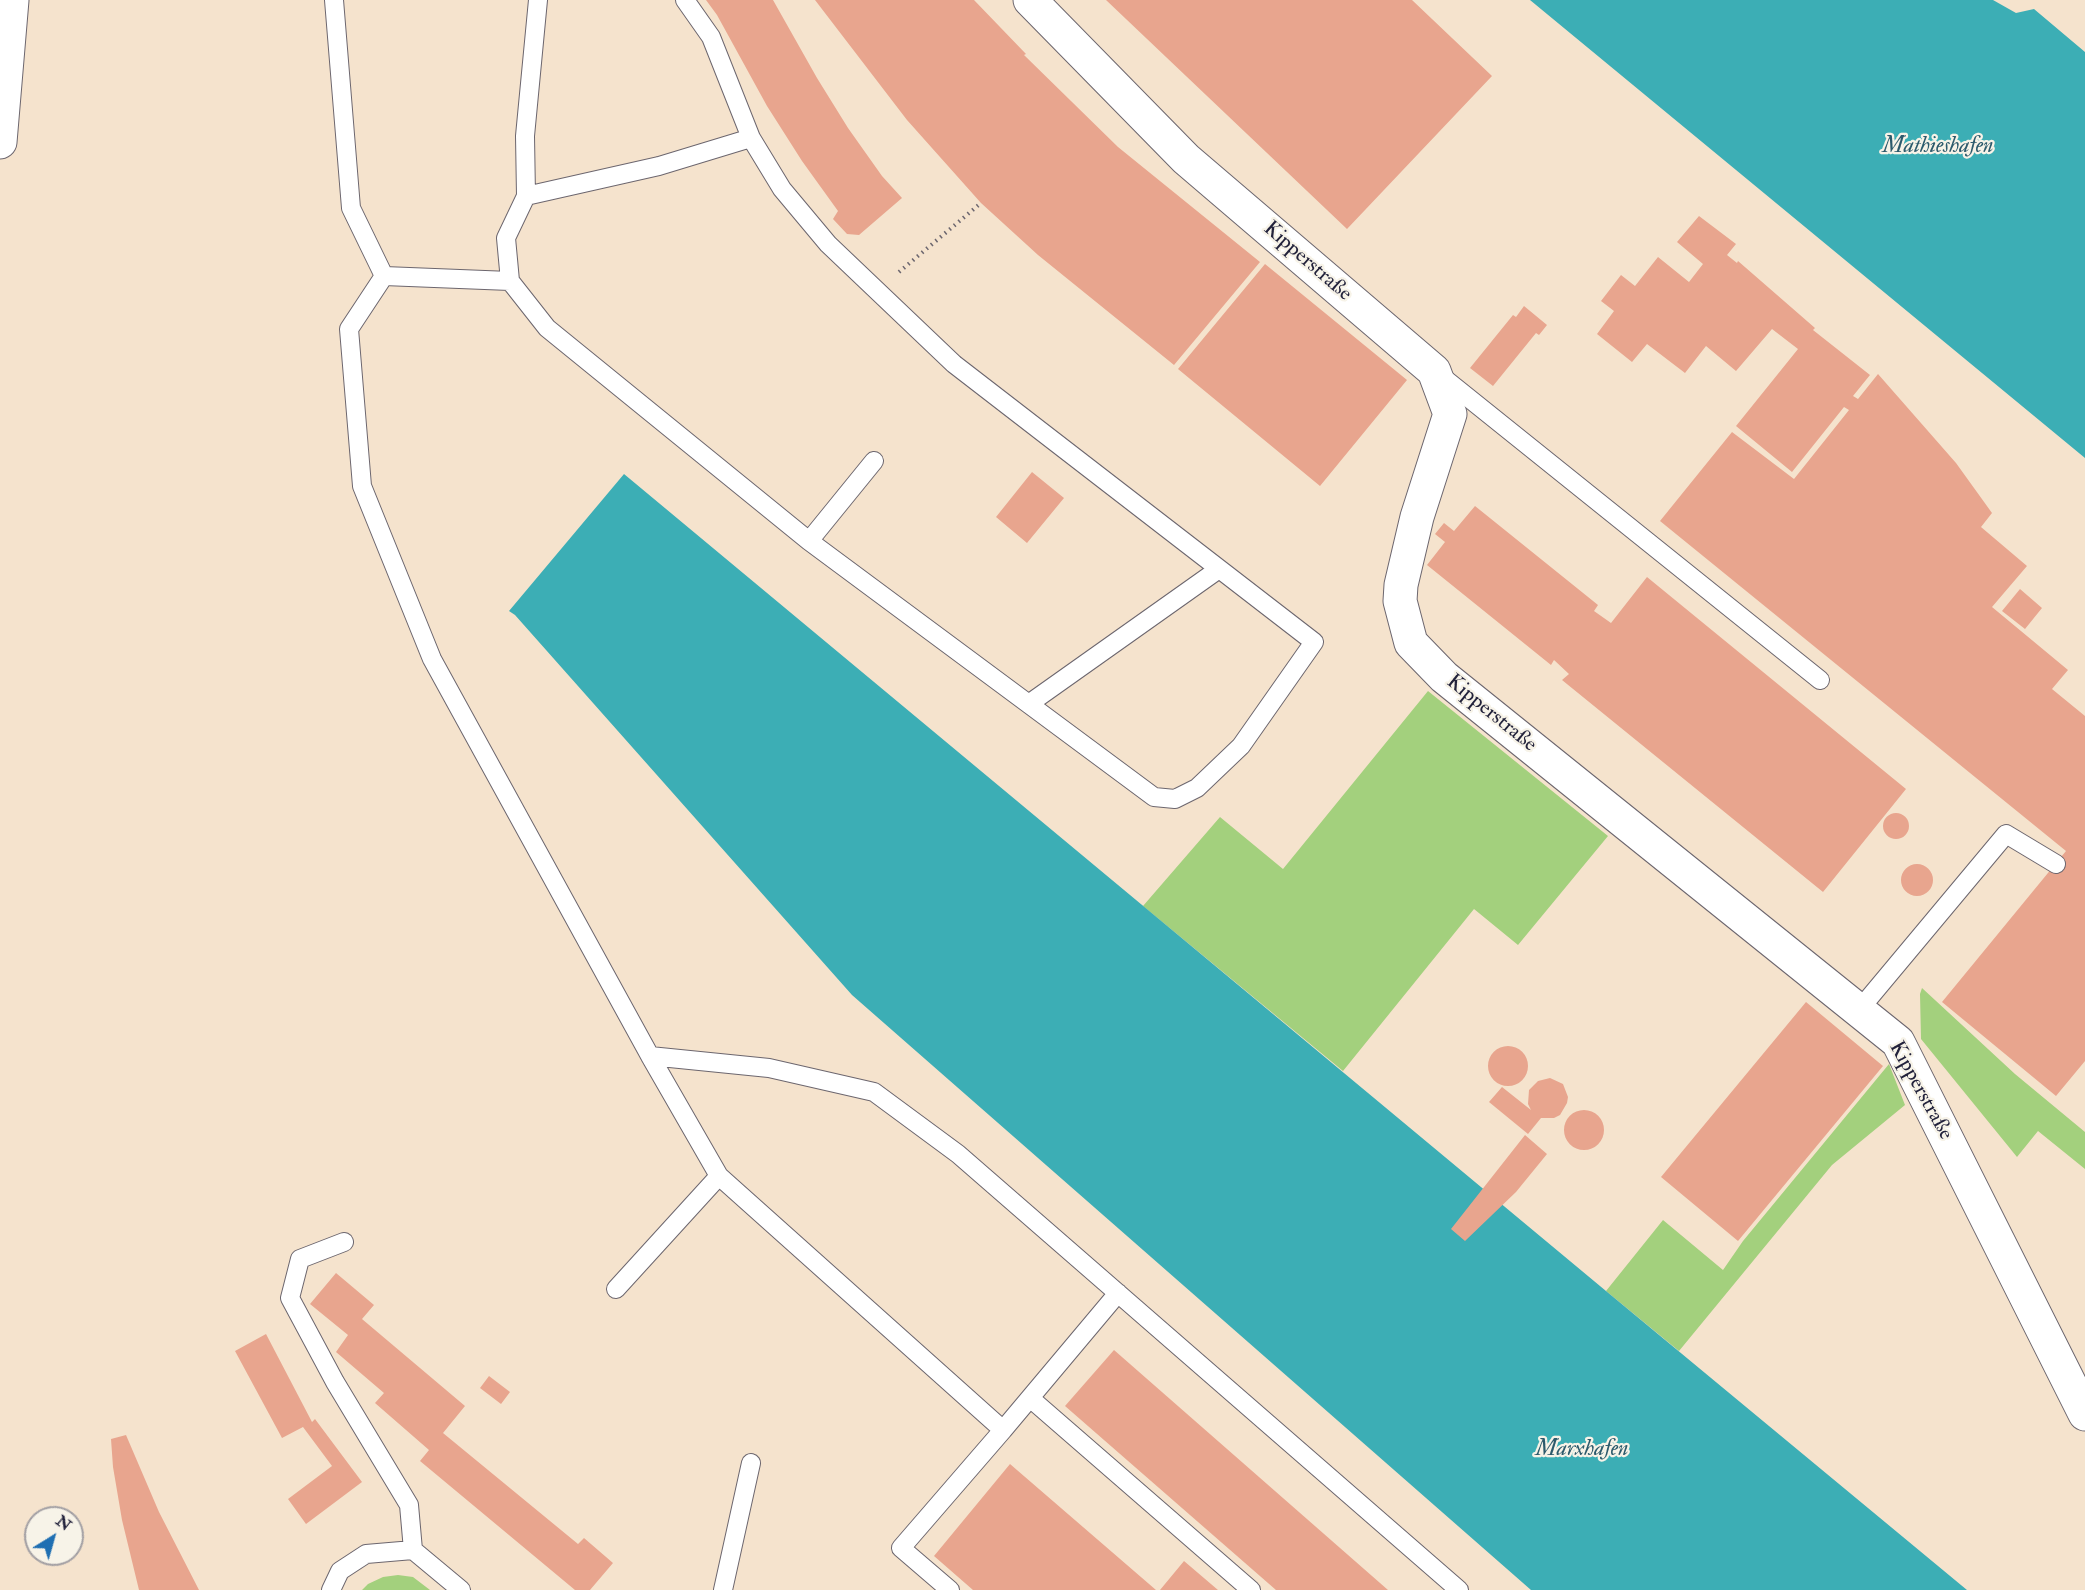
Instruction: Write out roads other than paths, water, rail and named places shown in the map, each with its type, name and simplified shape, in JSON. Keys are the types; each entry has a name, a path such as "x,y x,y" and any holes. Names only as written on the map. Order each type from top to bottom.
{"street":[{"path":"0,142 12,0"},
{"name":"Kipperstraße","path":"1030,0 1186,159 1434,371 1450,414 1417,516 1401,585 1400,601 1411,644 1444,677 1898,1042 2085,1414"}],"lane":[{"path":"334,0 351,208 384,276"},
{"path":"538,0 525,136 526,196 506,238 510,281 547,327 809,541 1154,797 1174,799 1197,788 1241,746 1314,642 954,364 828,244 782,189 751,138 711,37 685,0"},
{"path":"526,196 659,166 751,138"},
{"path":"384,276 510,281"},
{"path":"384,276 350,329 362,486 432,659 650,1056 719,1176 1003,1430"},
{"path":"1434,371 1820,680"},
{"path":"809,541 874,461"},
{"path":"1030,703 1219,569"},
{"path":"1859,1010 2006,834 2056,864"},
{"path":"650,1056 769,1068 874,1092 958,1154 1459,1590"},
{"path":"616,1289 719,1176"},
{"path":"344,1242 300,1259 290,1298 335,1382 409,1504 412,1550"},
{"path":"950,1590 901,1548 1118,1293"},
{"path":"1030,1398 1251,1590"},
{"path":"723,1590 751,1463"},
{"path":"331,1590 340,1571 366,1554 412,1550 461,1590"}],"water":[{"name":"Mathieshafen","path":"1530,0 1993,0 2016,13 2034,9 2085,52 2085,458"},
{"name":"Marxhafen","path":"624,474 1967,1590 1531,1590 852,995 515,615 509,611"}]}
